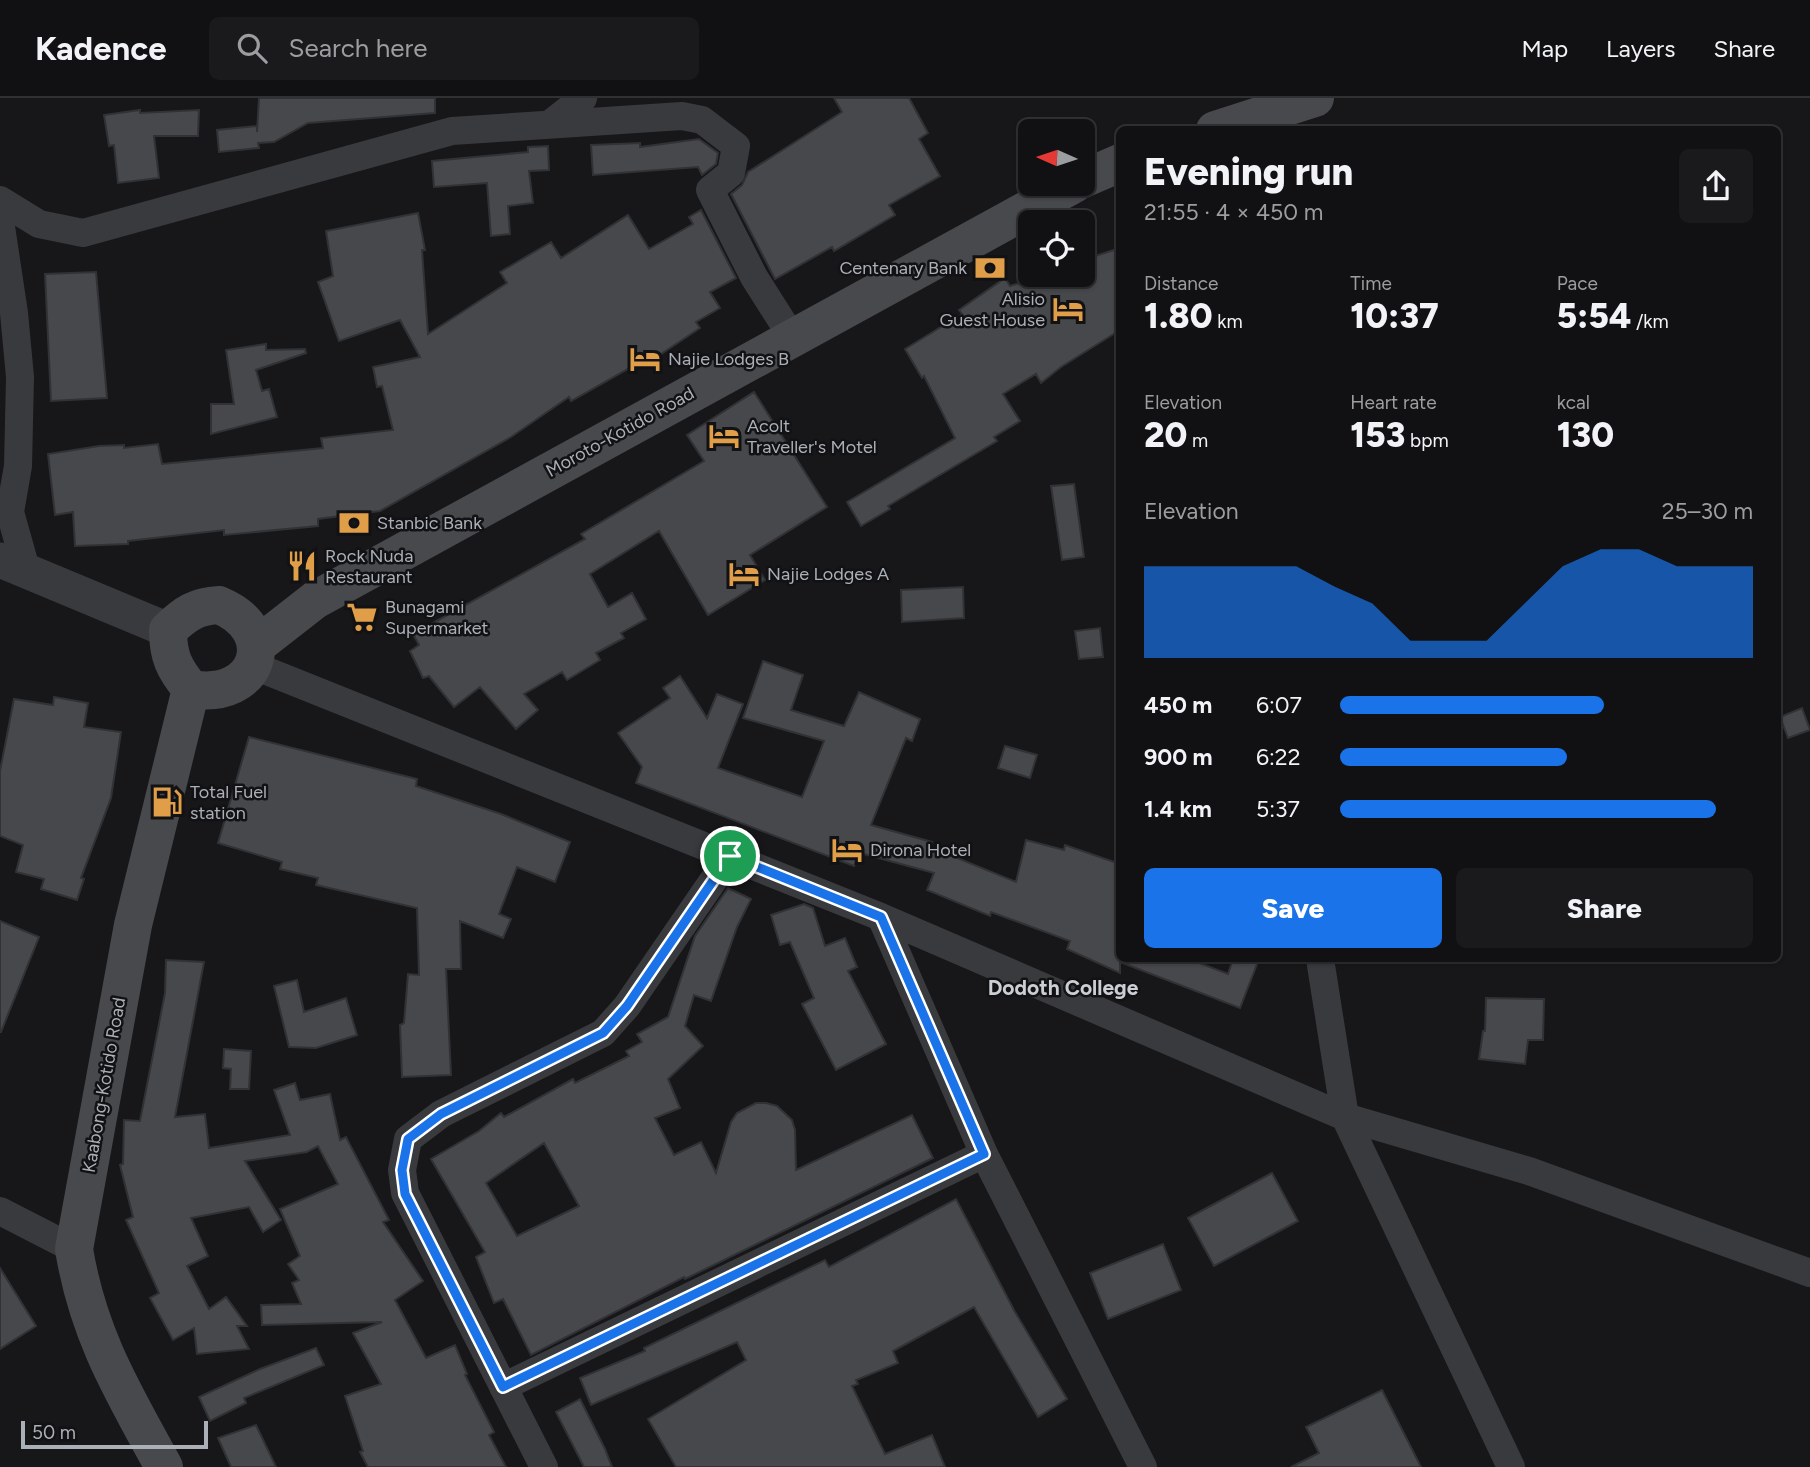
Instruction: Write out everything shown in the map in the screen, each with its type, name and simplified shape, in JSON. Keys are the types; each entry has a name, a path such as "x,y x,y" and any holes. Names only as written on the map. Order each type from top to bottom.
{"main road":[{"path":"1228,126 1315,98"},
{"path":"1096,173 1116,165"},
{"name":"Moroto-Kotido Road","path":"254,655 314,600 1052,196"},
{"name":"Moroto-Kotido Road","path":"237,612 314,600"},
{"path":"219,605 237,612 250,626 254,655 241,681 224,690 191,689 174,670 169,651 168,630 183,615 200,606 219,605"},
{"name":"Kaabong-Kotido Road","path":"164,1467 103,1355 80,1287 74,1249 133,925 191,689"}],"street":[{"path":"550,124 583,98"},
{"path":"0,200 39,224 83,233 452,131 682,116 702,120 736,146 731,173 710,190 754,277 792,337"},
{"path":"0,219 20,377 18,466 10,512 13,564 168,630"},
{"path":"254,655 881,917 1345,1117 1529,1171 1810,1273"},
{"path":"544,1467 405,1194 402,1170 408,1139 441,1114 603,1033 627,1006 730,856"},
{"path":"881,917 984,1154 1143,1467"},
{"path":"1320,962 1345,1117 1511,1467"},
{"path":"503,1387 984,1154"},
{"path":"0,1211 74,1249"}],"building":[{"path":"259,98 435,98 435,113 308,123 274,142 258,143 259,148 219,152 217,130 257,126 257,132"},
{"path":"834,98 909,98 928,133 919,139 940,176 889,205 895,215 834,251 832,247 775,279 731,194 742,185 748,172 842,112"},
{"path":"140,110 140,113 199,110 198,136 154,136 159,178 118,183 114,145 109,146 104,115"},
{"path":"699,139 718,153 716,164 702,175 698,167 593,175 591,145 640,143 640,147"},
{"path":"548,146 549,170 529,171 533,203 508,206 510,234 491,236 487,183 434,187 432,161 528,152 528,147"},
{"path":"701,210 736,278 710,292 720,308 696,322 700,328 646,364 644,360 571,401 569,397 511,437 380,511 318,519 318,526 224,535 224,530 128,541 128,544 75,546 73,512 55,515 48,454 99,446 124,445 124,448 158,444 162,464 323,448 321,438 393,430 382,386 377,387 373,367 420,357 400,320 339,341 318,282 333,276 326,231 418,213 425,250 422,250 428,334 507,283 500,272 551,242 561,258 628,215 649,249 693,224 689,217"},
{"path":"1116,249 1116,333 1061,367 1041,383 1036,374 1003,394 1020,421 994,437 997,441 888,506 890,509 861,526 847,502 955,438 924,376 922,378 905,349 962,314 959,310 1005,278 1010,286 1018,283 1018,287 1095,287 1095,256"},
{"path":"96,272 107,398 51,401 45,274"},
{"path":"266,344 266,350 305,349 306,353 256,370 262,391 269,389 277,417 211,434 211,404 234,404 226,350"},
{"path":"754,392 827,507 750,555 765,580 708,615 659,531 590,574 608,607 632,593 646,619 621,633 624,638 596,653 600,660 567,680 562,672 524,694 538,710 516,729 480,687 454,707 429,676 423,678 410,651 419,645 413,634 585,539 581,534 704,461 687,435"},
{"path":"1074,484 1084,557 1062,560 1051,486"},
{"path":"963,587 964,618 902,622 901,590"},
{"path":"1100,628 1103,657 1079,659 1075,631"},
{"path":"763,661 803,675 791,710 844,726 859,692 920,719 912,741 906,738 871,825 932,842 930,847 1016,882 1026,840 1064,850 1065,845 1116,863 1116,962 1120,962 1120,973 1067,949 1070,941 991,912 990,916 927,890 934,873 860,853 854,866 636,783 642,767 618,733 670,698 663,688 680,676 707,718 717,694 743,704 718,768 802,797 824,741 743,718"},
{"path":"54,697 88,703 84,727 121,732 111,798 81,878 84,879 77,900 41,889 44,879 16,872 23,845 0,836 0,771 14,699 53,705"},
{"path":"1802,708 1810,730 1788,738 1781,717"},
{"path":"249,737 417,779 416,786 501,814 570,842 555,882 517,867 499,914 511,919 503,938 460,921 461,969 446,969 451,1075 402,1077 400,1025 404,1023 408,974 419,975 417,908 316,885 318,878 280,869 282,862 218,843"},
{"path":"1005,746 1037,755 1030,778 998,768"},
{"path":"728,888 751,899 737,927 711,1001 694,995 685,1026 703,1046 668,1079 680,1108 655,1118 674,1155 701,1142 716,1173 731,1122 737,1113 756,1103 766,1103 777,1106 792,1120 795,1130 796,1170 912,1115 933,1158 685,1279 684,1277 531,1355 503,1299 494,1303 476,1257 485,1252 431,1159 479,1131 501,1113 504,1117 573,1079 575,1083 629,1056 626,1051 642,1042 637,1034 668,1017 695,936","holes":["544,1143 579,1206 517,1236 486,1183"]},
{"path":"804,904 813,908 825,946 845,938 857,967 848,971 886,1044 836,1070 802,1004 814,998 790,942 780,945 771,915"},
{"path":"0,921 39,937 1,1032 0,1032"},
{"path":"166,960 204,962 175,1117 205,1114 209,1148 290,1135 274,1090 295,1083 300,1100 330,1094 340,1140 346,1137 389,1220 383,1222 423,1281 395,1300 426,1358 455,1345 467,1374 465,1375 494,1432 489,1435 506,1467 368,1467 360,1452 363,1451 345,1396 381,1384 353,1333 382,1322 262,1325 261,1305 301,1304 292,1283 299,1280 288,1264 300,1256 280,1209 338,1184 318,1146 307,1152 245,1161 281,1220 263,1232 249,1207 191,1218 208,1256 187,1266 209,1309 226,1297 247,1326 237,1326 249,1349 197,1354 194,1328 173,1340 150,1298 159,1293 126,1220 133,1217 120,1165 123,1164 124,1120 140,1121 165,993"},
{"path":"1120,962 1197,962 1228,974 1232,962 1258,962 1240,1008"},
{"path":"297,980 304,1012 346,998 357,1035 316,1048 289,1047 274,986"},
{"path":"1486,998 1544,999 1543,1040 1528,1040 1525,1064 1479,1059 1485,1031"},
{"path":"224,1049 251,1051 249,1089 230,1089 231,1069 223,1068"},
{"path":"1272,1173 1298,1221 1214,1266 1188,1218"},
{"path":"956,1199 1015,1312 1067,1399 1038,1417 974,1307 893,1351 898,1363 856,1380 858,1384 852,1386 885,1454 932,1435 945,1467 676,1467 648,1419 746,1360 737,1342 591,1405 580,1378 645,1351 644,1348 825,1260 829,1267"},
{"path":"1163,1244 1181,1290 1108,1319 1090,1273"},
{"path":"0,1268 36,1326 0,1349"},
{"path":"316,1348 324,1365 244,1398 246,1403 210,1421 199,1397 260,1369"},
{"path":"1382,1390 1421,1467 1291,1467 1319,1453 1306,1427"},
{"path":"580,1399 612,1467 584,1467 556,1412"},
{"path":"256,1425 276,1467 231,1467 218,1438"}],"place":[{"name":"Centenary Bank","path":"990,268"},
{"name":"Alisio Guest House","path":"1068,309"},
{"name":"Najie Lodges B","path":"645,359"},
{"name":"Acolt Traveller's Motel","path":"724,436"},
{"name":"Stanbic Bank","path":"354,523"},
{"name":"Rock Nuda Restaurant","path":"302,566"},
{"name":"Najie Lodges A","path":"744,574"},
{"name":"Bunagami Supermarket","path":"362,617"},
{"name":"Total Fuel station","path":"167,802"},
{"name":"Dirona Hotel","path":"847,850"}],"district":[{"name":"Dodoth College","path":"1063,988"}],"route":[{"path":"730,856 881,917 984,1154 503,1387 405,1194 402,1170 408,1139 441,1114 603,1033 627,1006 730,856"}]}
